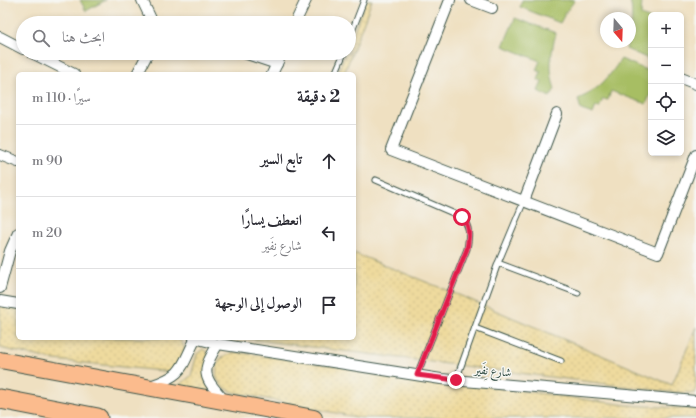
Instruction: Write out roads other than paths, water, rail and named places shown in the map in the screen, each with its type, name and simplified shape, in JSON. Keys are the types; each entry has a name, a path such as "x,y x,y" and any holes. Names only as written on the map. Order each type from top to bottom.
{"highway":[{"path":"0,399 98,418"}],"main road":[{"path":"0,360 314,418"}],"street":[{"path":"142,0 151,16"},
{"path":"298,16 306,0"},
{"path":"450,0 391,150 658,253 696,155"},
{"path":"471,0 492,8"},
{"path":"0,37 16,45"},
{"path":"46,60 70,72"},
{"path":"138,72 144,60"},
{"path":"264,60 276,64"},
{"path":"273,72 278,60"},
{"path":"684,79 696,84"},
{"path":"524,201 557,114"},
{"path":"0,155 16,161"},
{"path":"0,288 10,251 16,238"},
{"path":"0,301 16,304"},
{"name":"شارع نِفَير","path":"145,388 176,375 181,369 194,340"},
{"name":"شارع نِفَير","path":"203,340 218,344 456,380 696,401"},
{"path":"218,344 208,360 206,370 207,379 226,402"}],"lane":[{"path":"356,21 364,0"},
{"path":"337,72 341,60"},
{"path":"376,180 462,217 468,224 469,233 467,249 417,375"},
{"path":"456,380 498,263 524,201"},
{"path":"498,263 578,293"},
{"path":"475,328 561,361"}]}
